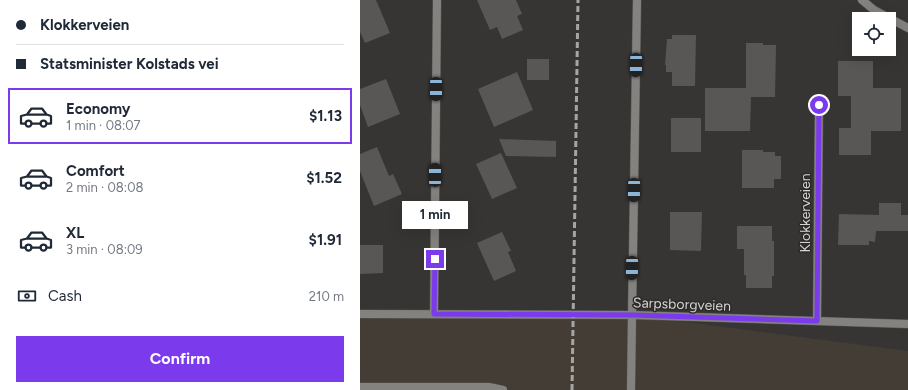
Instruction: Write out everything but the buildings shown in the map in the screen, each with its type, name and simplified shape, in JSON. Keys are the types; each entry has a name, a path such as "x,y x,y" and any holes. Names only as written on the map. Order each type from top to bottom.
{"street":[{"path":"434,314 437,0"},
{"path":"631,390 637,0"},
{"path":"862,0 874,10 908,28"},
{"name":"Klokkerveien","path":"817,321 819,105"},
{"name":"Sarpsborgveien","path":"360,314 632,315 908,324"},
{"path":"365,388 489,387 503,390"}],"shaded area":[{"path":"360,314 632,315 908,351 908,390 360,390"}],"railway":[{"path":"572,390 578,0"}],"route":[{"path":"435,259 434,314 632,315 817,321 819,105"}]}
